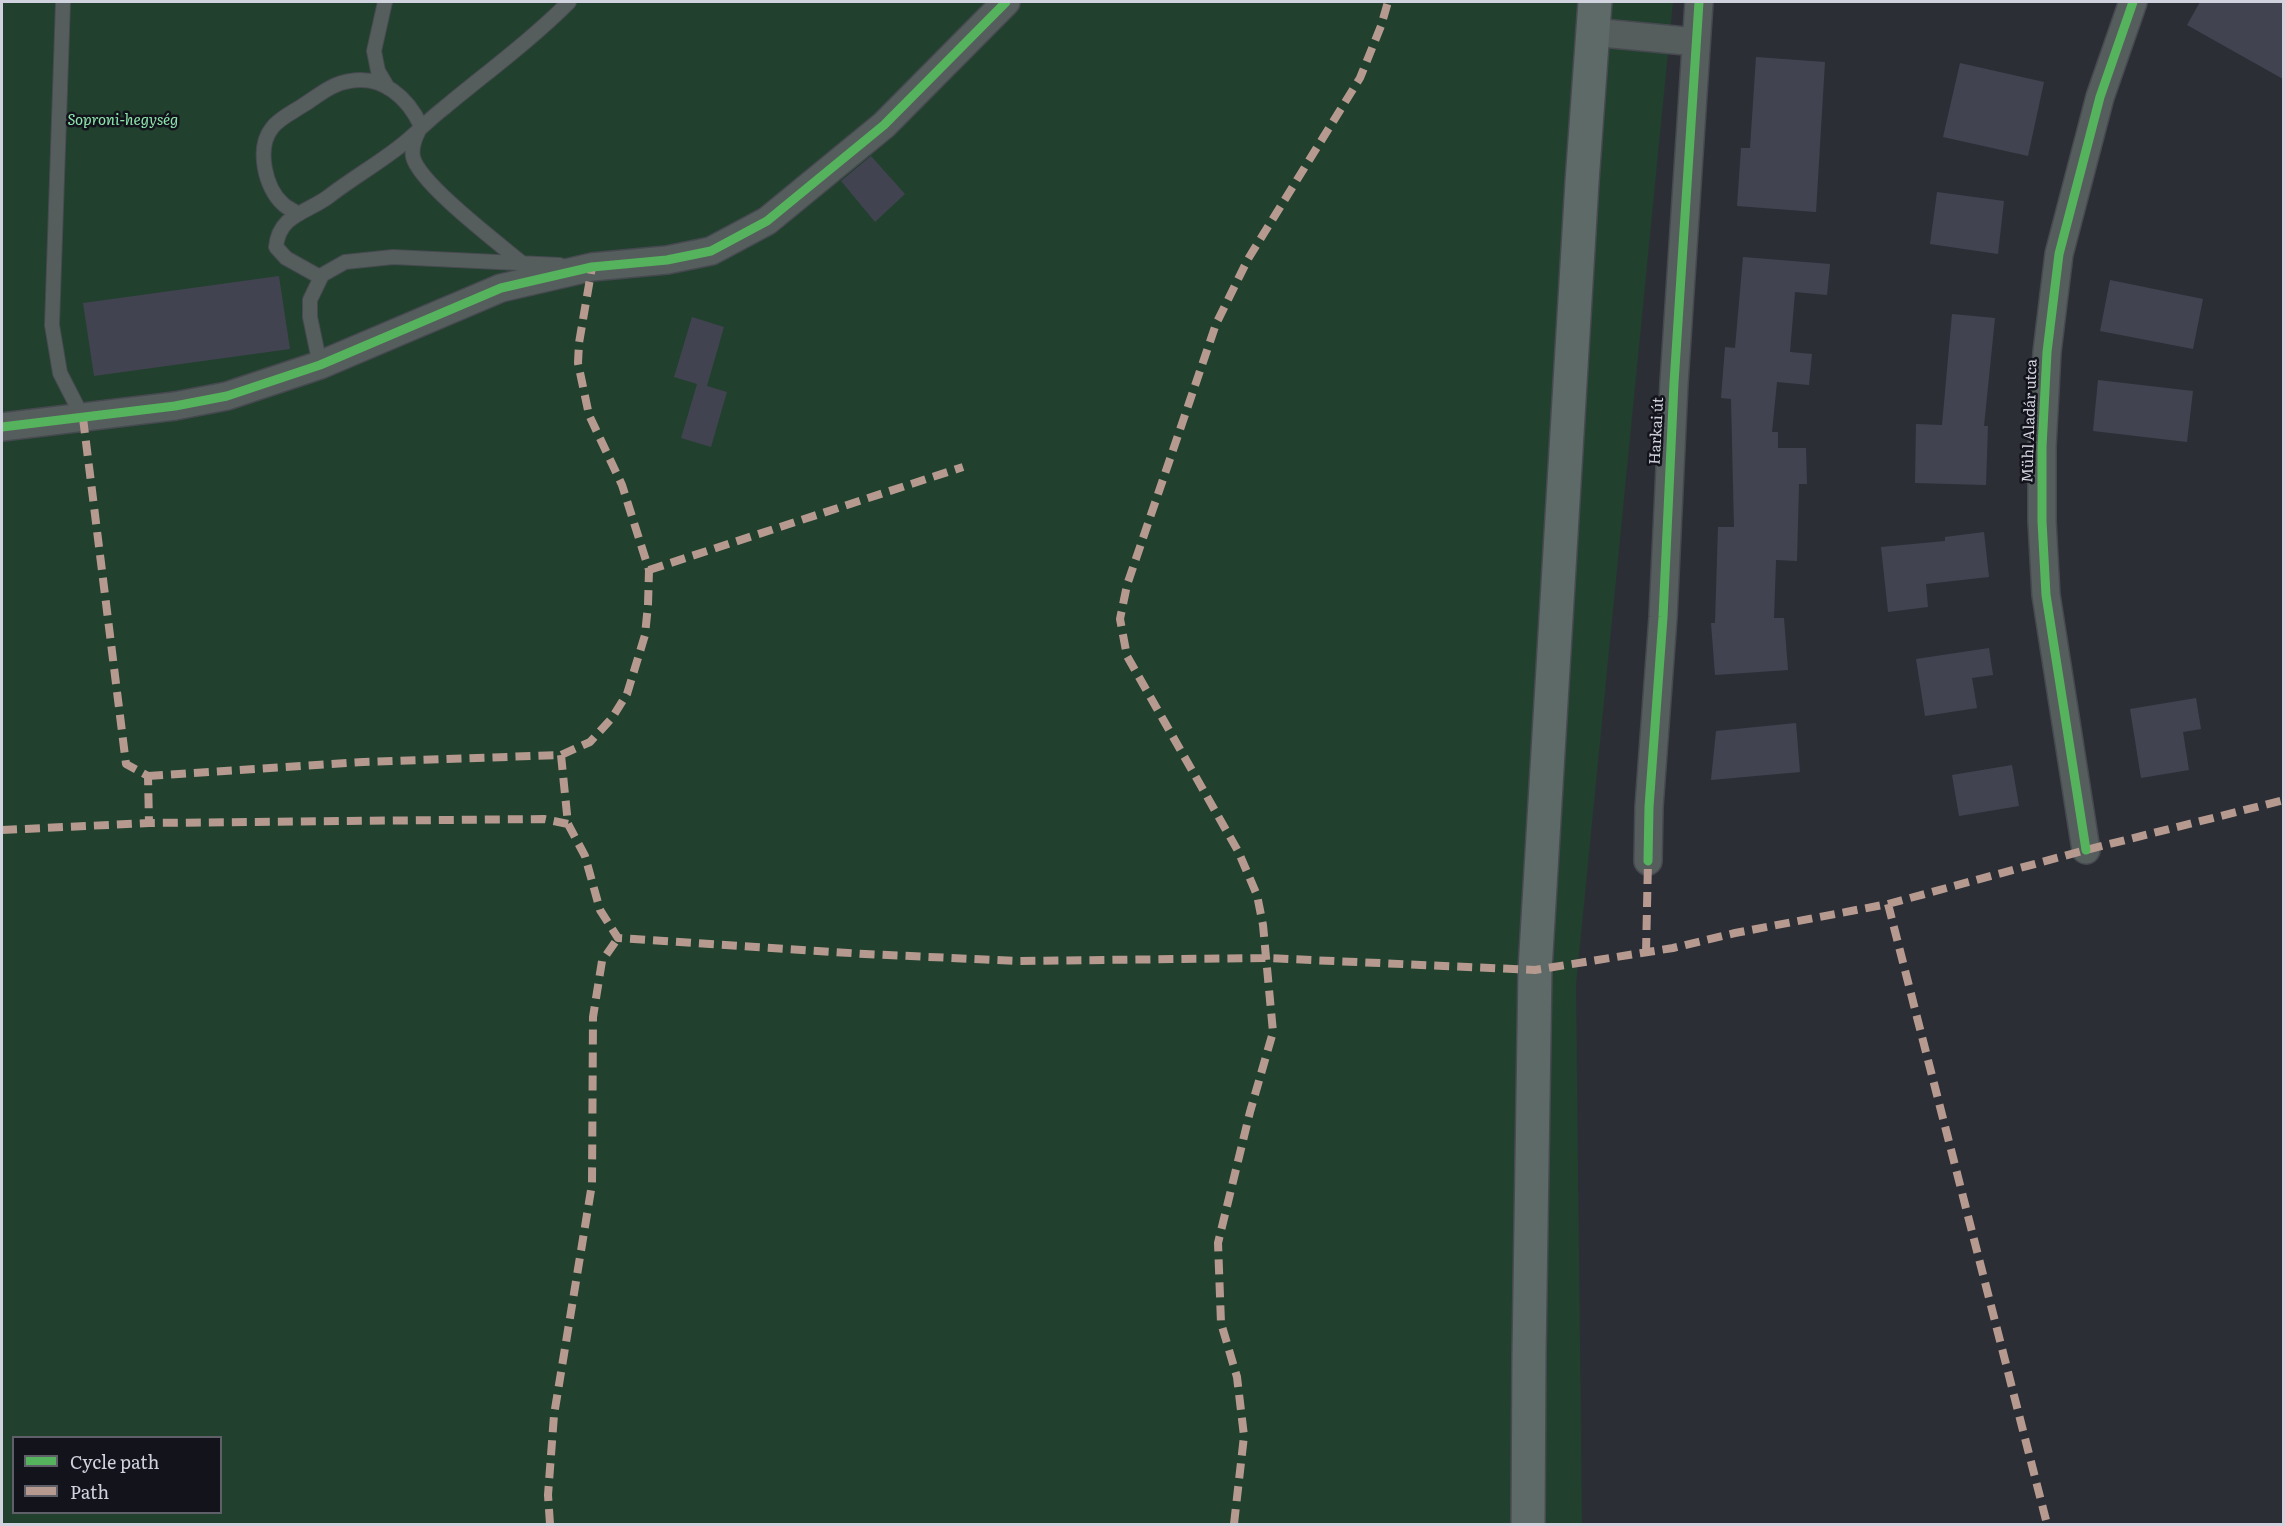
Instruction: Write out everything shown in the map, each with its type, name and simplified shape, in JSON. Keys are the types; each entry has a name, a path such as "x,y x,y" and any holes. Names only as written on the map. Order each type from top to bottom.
{"main road":[{"path":"1528,1524 1528,1354 1535,970 1581,182 1594,17"}],"street":[{"path":"2,427 176,406 227,396 320,365 501,288 592,267 667,260 711,251 767,221 884,124 1006,2"},
{"name":"Harkai út","path":"1648,861 1649,807 1663,617 1674,383 1699,2"},
{"name":"Mühl Aladár utca","path":"2086,850 2046,595 2042,521 2047,352 2059,254 2100,97 2133,2"},
{"path":"1594,17 1696,42"}],"lane":[{"path":"63,2 52,325 60,373 83,418"},
{"path":"385,2 374,51 378,71 388,88"},
{"path":"320,277 286,258 276,248 279,230 291,218 321,202 400,146 421,126 550,21 569,2"},
{"path":"299,214 282,204 269,182 263,163 265,146 272,128 326,90 349,81 369,81 388,88 413,108 421,126"},
{"path":"421,126 414,140 412,154 417,169 430,184 522,263"},
{"path":"320,365 310,300 320,277 333,267 345,262 393,257 592,267"}],"green space":[{"name":"Soproni-hegység","path":"2,2 1673,2 1576,985 1582,1524 2,1524"}],"building":[{"path":"2200,2 2283,2 2283,79 2187,25"},
{"path":"1756,57 1825,62 1816,212 1737,206 1741,148 1750,148"},
{"path":"1960,63 2044,82 2028,156 1943,137"},
{"path":"871,156 905,194 875,222 841,181"},
{"path":"1937,192 2004,201 1998,254 1930,244"},
{"path":"1743,257 1830,264 1827,295 1795,292 1790,352 1812,354 1809,385 1777,382 1772,432 1778,432 1778,448 1806,448 1807,484 1799,484 1797,561 1776,560 1774,618 1784,618 1788,670 1715,675 1711,623 1715,623 1718,527 1734,527 1731,399 1721,398 1725,347 1735,348"},
{"path":"279,276 290,349 94,376 83,303"},
{"path":"2110,280 2203,299 2193,349 2100,331"},
{"path":"1952,314 1995,318 1984,426 1988,426 1986,485 1915,483 1916,424 1942,425"},
{"path":"692,317 724,327 707,386 727,392 711,447 681,438 697,384 674,377"},
{"path":"2098,380 2193,391 2187,442 2093,431"},
{"path":"1984,532 1989,577 1926,584 1928,607 1888,612 1881,547 1945,541 1945,537"},
{"path":"1989,648 1993,675 1972,678 1977,708 1925,716 1916,659"},
{"path":"2196,698 2201,729 2183,732 2189,770 2141,778 2130,709"},
{"path":"1796,723 1800,772 1711,780 1716,731"},
{"path":"2012,765 2019,806 1959,816 1952,775"}],"marked path":[{"path":"1234,1524 1244,1436 1237,1377 1221,1323 1218,1243 1250,1112 1273,1032 1263,925 1257,895 1238,851 1127,656 1120,619 1127,585 1216,324 1248,259 1360,78 1388,2"},
{"path":"148,776 363,762 561,755 590,742 612,718 627,694 645,635 649,570 622,485 589,415 578,363 579,343 592,267"},
{"path":"83,418 126,764 148,776 149,823"},
{"path":"649,570 963,467"},
{"path":"561,755 568,824 585,856 600,910 618,938 1018,961 1266,958 1535,970 1673,948 1735,933 1888,904 2086,850 2284,800"},
{"path":"2,830 149,823 544,819 568,824"},
{"path":"1646,953 1648,861"},
{"path":"1888,904 2047,1524"},
{"path":"550,1524 548,1495 554,1415 592,1184 593,1017 602,961 618,938"}],"cycle path":[{"path":"2,427 175,406 227,396 320,365 501,288 592,267 667,260 711,251 767,221 884,125 1006,2"},
{"path":"1648,861 1649,807 1663,617 1674,383 1699,2"},
{"path":"2086,850 2046,595 2042,521 2042,447 2047,352 2059,254 2100,97 2133,2"}]}
